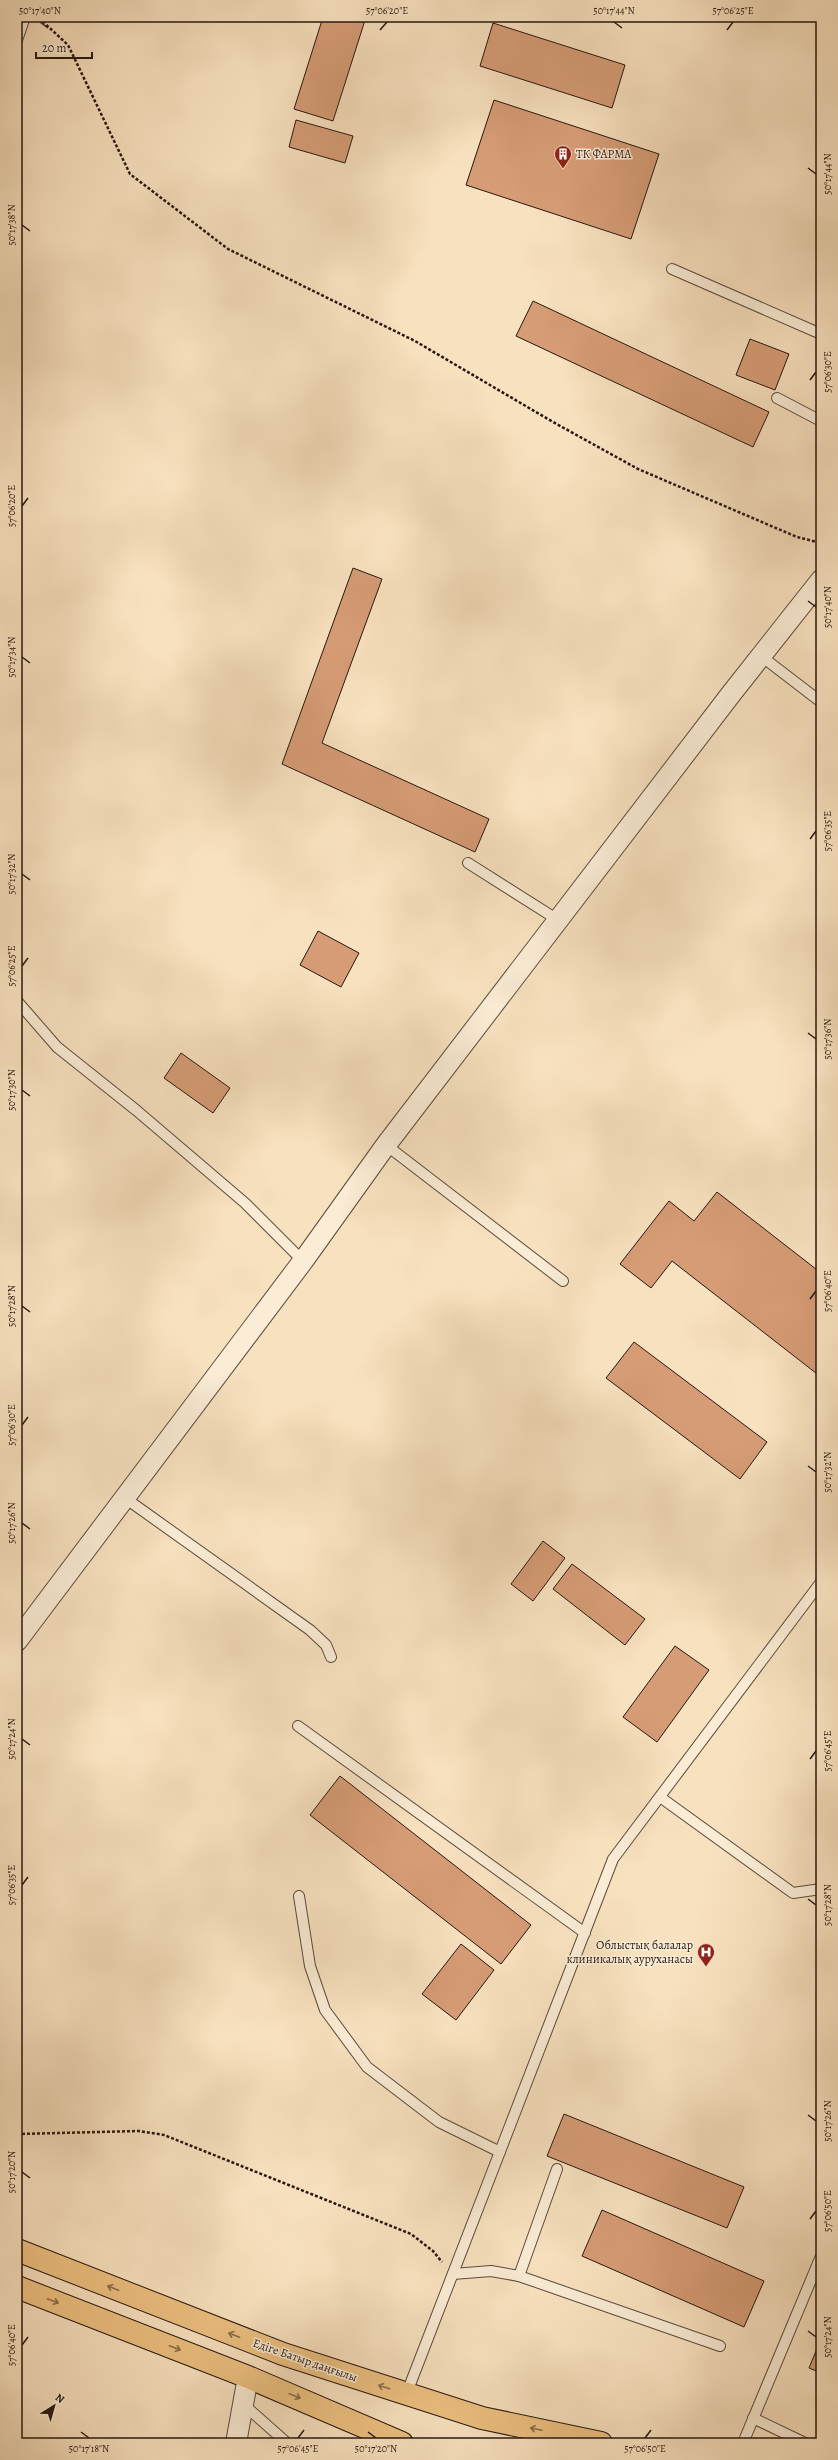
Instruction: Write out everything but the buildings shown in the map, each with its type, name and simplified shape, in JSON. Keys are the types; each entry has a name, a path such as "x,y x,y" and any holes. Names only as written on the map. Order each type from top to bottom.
{"main road":[{"name":"Едіге Батыр даңғылы","path":"17,2250 283,2354 482,2418 601,2443"},
{"path":"17,2287 248,2377 402,2443"}],"street":[{"path":"17,1641 304,1261 386,1145 821,580"},
{"path":"236,2443 248,2377"}],"lane":[{"path":"17,40 25,17"},
{"path":"672,269 821,334"},
{"path":"777,398 821,420"},
{"path":"761,656 821,702"},
{"path":"468,863 558,920"},
{"path":"17,1001 57,1047 136,1110 239,1198 304,1261"},
{"path":"386,1145 563,1281"},
{"path":"125,1498 310,1630 326,1646 331,1657"},
{"path":"406,2394 613,1859 821,1582"},
{"path":"298,1726 585,1933"},
{"path":"660,1797 794,1893 821,1889"},
{"path":"299,1896 310,1966 325,2010 367,2067 439,2122 500,2152"},
{"path":"519,2276 557,2169"},
{"path":"743,2443 803,2294 821,2256"},
{"path":"453,2274 491,2271 519,2276 720,2346"},
{"path":"243,2404 287,2443"},
{"path":"753,2418 805,2443"}],"path":[{"path":"39,17 68,45 130,174 228,249 415,341 553,422 638,469 797,537 821,543"},
{"path":"17,2134 139,2131 164,2135 411,2234 433,2251 453,2274"}],"place":[{"name":"ТК ФАРМА","path":"563,169"},
{"name":"Облыстық балалар клиникалық ауруханасы","path":"706,1967"}]}
